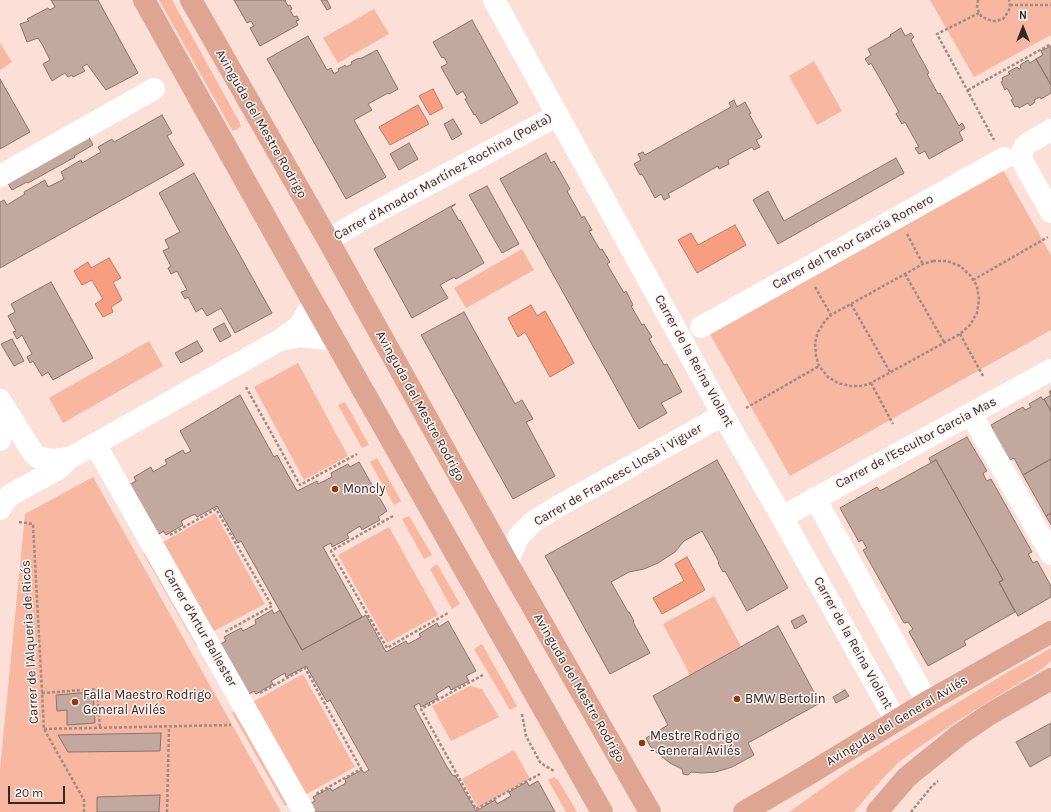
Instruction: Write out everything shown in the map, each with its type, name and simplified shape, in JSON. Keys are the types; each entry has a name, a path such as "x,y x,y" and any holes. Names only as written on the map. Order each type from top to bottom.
{"main road":[{"path":"144,0 602,812"},
{"name":"Avinguda del Mestre Rodrigo","path":"191,0 328,240 507,562 650,812"},
{"name":"Avinguda del General Avilés","path":"744,812 927,702 1051,632"},
{"path":"877,812 907,777 959,735 990,714 1051,678"}],"street":[{"name":"Carrer de la Reina Violant","path":"494,0 723,415 782,516 896,721"},
{"path":"0,176 154,89"},
{"name":"Carrer d'Amador Martínez Rochina (Poeta)","path":"328,240 365,218 558,115"},
{"name":"Carrer del Tenor García Romero","path":"701,327 898,217 1013,155 1030,142 1051,130"},
{"path":"1013,155 1022,160 1051,212"},
{"path":"0,509 10,495 58,469 70,458 280,340 304,320 313,302"},
{"path":"280,340 300,336 335,340"},
{"name":"Carrer de l'Escultor Garcia Mas","path":"782,516 1051,370"},
{"path":"0,400 34,453 39,458 54,460 70,458"},
{"path":"0,414 0,440"},
{"path":"971,414 1051,554"},
{"name":"Carrer de Francesc Llosà i Viguer","path":"507,562 519,536 533,522 557,507 723,415"},
{"name":"Carrer d'Artur Ballester","path":"95,444 302,808"},
{"path":"815,498 927,702"}],"path":[{"path":"978,0 977,8 979,13 982,17 992,22 1002,19 1006,15 1010,5 1009,0"},
{"path":"1010,5 1051,5"},
{"path":"979,13 937,34 968,90 1013,155"},
{"path":"968,90 1051,44"},
{"path":"898,217 923,264"},
{"path":"972,280 1048,237"},
{"path":"933,261 947,261 960,266 970,275 977,286 979,300 977,313 970,325 960,334 871,383 862,386 850,386 838,383 828,377 819,366 816,356 815,343 818,332 825,321 831,315 923,264 933,261"},
{"path":"804,270 831,315"},
{"path":"905,274 944,342"},
{"path":"851,304 890,372"},
{"path":"960,334 983,376"},
{"path":"746,408 819,366"},
{"path":"871,383 893,424"},
{"path":"246,387 300,485 357,454"},
{"path":"152,545 216,509 272,606 208,642"},
{"path":"393,516 331,551 387,648 448,613"},
{"name":"Carrer de l'Alqueria de Ricós","path":"19,522 34,524 44,730 84,800 84,812"},
{"path":"242,703 305,668 361,769 302,808"},
{"path":"483,675 420,709 476,809 540,774"},
{"path":"42,693 97,689 100,728"},
{"path":"521,713 526,736 540,762 558,773"},
{"path":"44,730 236,725"},
{"path":"167,812 169,727"},
{"path":"911,812 932,786 942,777"}],"shaded area":[{"path":"159,0 172,0 241,125 236,130 232,130"},
{"path":"930,0 1051,0 1051,35 974,77"},
{"path":"374,9 389,34 338,63 323,38"},
{"path":"0,43 12,62 0,70"},
{"path":"814,61 842,111 817,125 789,76"},
{"path":"433,89 443,108 430,115 419,96"},
{"path":"418,105 429,124 390,145 379,127"},
{"path":"1003,170 1051,255 1051,330 790,476 710,334"},
{"path":"735,225 746,245 697,273 678,240 691,233 698,245"},
{"path":"522,249 534,270 466,308 454,288"},
{"path":"109,258 121,278 113,282 122,300 111,307 113,312 103,317 95,304 103,299 92,280 82,285 74,271 88,262 91,268"},
{"path":"531,305 537,316 545,311 574,363 550,377 525,332 518,337 508,318"},
{"path":"149,341 163,366 63,423 49,398"},
{"path":"298,363 348,456 304,480 254,387"},
{"path":"345,402 369,445 362,448 338,405"},
{"path":"377,458 401,501 394,505 370,462"},
{"path":"93,477 281,812 0,812 0,770 25,514"},
{"path":"215,513 265,604 212,632 163,542"},
{"path":"409,516 432,555 424,559 402,519"},
{"path":"389,527 438,615 387,643 338,555"},
{"path":"150,549 202,642 196,646 143,553"},
{"path":"687,557 705,590 662,614 653,598 684,581 675,564"},
{"path":"437,564 460,604 452,609 430,569"},
{"path":"714,596 741,646 690,675 663,624"},
{"path":"482,644 517,706 510,710 474,649"},
{"path":"1051,648 1051,661 1042,669 962,718 899,762 854,812 789,812 847,771 888,745 1008,672"},
{"path":"303,674 355,767 305,795 253,702"},
{"path":"470,686 482,689 499,717 451,741 432,706"},
{"path":"239,709 292,802 285,806 232,713"},
{"path":"514,750 530,779 478,808 462,779"},
{"path":"554,777 558,780 577,812 566,812 548,780"}],"building":[{"path":"51,0 98,0 138,73 106,90 87,64 82,67 85,71 73,77 72,75 68,77 65,73 52,81 43,64 50,60 43,46 38,38 27,42 20,24 29,21 27,19 48,8 50,10 55,7"},
{"path":"234,0 286,0 285,1 288,6 290,5 292,9 290,10 294,17 297,16 299,20 296,21 298,25 260,46 250,28 254,26 251,21 247,23"},
{"path":"321,0 327,0 331,8 327,10"},
{"path":"472,20 518,103 481,124 465,99 467,98 463,91 457,95 441,67 447,63 444,57 442,58 433,42"},
{"path":"901,28 905,36 911,33 914,37 911,40 929,73 927,74 938,94 940,93 959,126 962,123 965,128 959,132 963,140 929,159 925,151 919,154 915,148 919,147 905,122 902,124 896,114 899,112 871,63 869,65 865,59 871,55 868,49 891,36 890,35"},
{"path":"308,36 327,70 331,68 334,74 339,71 338,69 345,65 346,67 352,64 351,62 377,50 398,89 368,104 372,110 354,120 386,177 346,199 267,59"},
{"path":"1051,46 1051,85 1036,59 1043,55 1041,51"},
{"path":"1036,59 1051,85 1051,93 1041,99 1040,97 1034,100 1035,102 1030,106 1028,103 1019,108 1018,106 1015,107 1011,100 1013,99 1007,88 1005,90 1001,82 1003,81 1002,78 1010,74 1008,72 1017,67 1019,69 1021,68 1020,65 1028,60 1030,63"},
{"path":"0,79 30,132 0,149"},
{"path":"734,100 737,107 745,102 751,113 749,114 762,137 756,140 760,147 754,150 752,147 728,160 729,164 719,169 718,166 668,194 670,197 664,200 661,194 655,198 642,174 640,175 634,164 641,160 638,154 643,152 645,155 731,107 729,103"},
{"path":"162,115 172,133 167,136 184,165 0,268 0,202 4,200 7,205 25,194 24,192 45,180 48,187 64,179 61,172 81,160 82,163 101,152 98,147 112,139 114,142"},
{"path":"453,119 462,134 452,140 444,124"},
{"path":"87,134 93,145 74,156 75,157 28,183 27,182 12,190 6,180"},
{"path":"409,143 418,159 399,170 390,154"},
{"path":"546,153 551,163 554,161 570,189 567,191 582,218 584,216 592,230 589,231 600,250 602,249 610,262 607,264 624,293 626,291 633,305 631,306 642,325 644,324 652,337 649,339 664,365 667,364 682,392 661,403 667,413 639,429 500,179"},
{"path":"896,158 904,173 778,244 753,200 768,191 784,221"},
{"path":"194,173 272,313 235,333 221,308 207,316 202,308 196,312 188,297 185,299 181,292 187,290 177,271 171,274 168,268 171,266 163,251 169,248 165,240 180,232 159,193"},
{"path":"487,186 519,244 502,253 469,195"},
{"path":"455,204 451,207 484,263 456,279 454,277 440,285 448,298 412,318 374,249"},
{"path":"51,282 93,358 53,380 48,372 42,376 33,361 30,363 27,357 32,354 22,335 17,339 13,332 16,331 8,316 15,312 11,304"},
{"path":"464,312 515,404 522,400 533,419 526,422 555,476 513,499 421,335"},
{"path":"224,323 231,336 220,342 213,329"},
{"path":"12,339 24,361 14,366 1,344"},
{"path":"197,341 203,351 181,363 175,353"},
{"path":"240,395 274,457 277,455 297,491 317,481 318,484 332,477 331,473 348,464 350,467 359,462 387,511 378,517 380,520 362,530 360,526 347,534 349,538 332,547 331,543 323,547 362,617 302,650 241,541 238,543 217,506 197,517 195,514 181,521 183,525 166,535 164,531 155,536 127,486 136,481 134,477 151,467 153,472 167,464 165,460 183,450 185,454 191,451 180,431"},
{"path":"1051,395 1051,411 1044,399"},
{"path":"1041,397 1043,400 1044,399 1051,411 1051,459 1023,475 1014,458 1010,460 991,429 993,428 991,425 1023,407 1025,410 1031,407 1029,404"},
{"path":"967,437 987,471 983,473 985,478 987,481 991,479 1032,552 1028,554 1033,563 1037,561 1051,586 1051,597 1018,616 999,582 1003,580 953,490 936,460 931,463 929,458"},
{"path":"1051,459 1051,513 1046,516 1023,475"},
{"path":"717,460 788,588 747,611 725,571 723,572 702,531 684,541 675,552 658,563 644,569 629,572 611,582 634,621 633,622 650,653 610,674 545,556"},
{"path":"936,460 1003,580 999,582 1015,612 964,641 966,645 928,666 909,632 913,629 908,622 904,623 863,550 867,548 862,540 859,542 840,508 877,487 880,491"},
{"path":"1051,513 1051,525 1046,516"},
{"path":"272,610 274,614 280,610 302,650 366,615 386,652 406,641 408,644 421,637 419,634 437,623 439,627 448,621 476,671 466,676 469,681 451,690 449,686 436,694 438,698 421,707 419,703 414,706 446,765 453,776 455,775 476,811 495,800 497,804 511,796 509,792 527,782 529,786 538,781 555,812 310,812 306,806 315,801 313,797 330,788 332,791 346,783 345,779 362,770 364,773 369,770 330,700 327,702 306,666 286,677 285,673 271,681 273,684 256,694 254,691 245,696 217,646 226,641 224,637 241,628 243,631 256,624 255,620"},
{"path":"803,615 807,622 795,629 791,621"},
{"name":"BMW Bertolin","path":"778,626 820,703 748,743 754,755 732,767 716,772 691,772 688,775 683,774 682,769 670,763 657,753 650,746 646,738 668,725 653,696"},
{"path":"845,690 849,696 836,703 833,697"},
{"name":"Falla Maestro Rodrigo General Avilés","path":"93,692 95,723 67,725 67,710 57,711 56,695"},
{"path":"1051,723 1051,755 1030,767 1016,742"},
{"path":"161,733 160,751 68,752 58,735"},
{"path":"160,795 159,812 97,812 97,797"}],"place":[{"name":"Moncly","path":"335,489"},
{"name":"BMW Bertolin","path":"737,699"},
{"name":"Falla Maestro Rodrigo General Avilés","path":"75,702"},
{"name":"Mestre Rodrigo - General Avilés","path":"642,743"}]}
